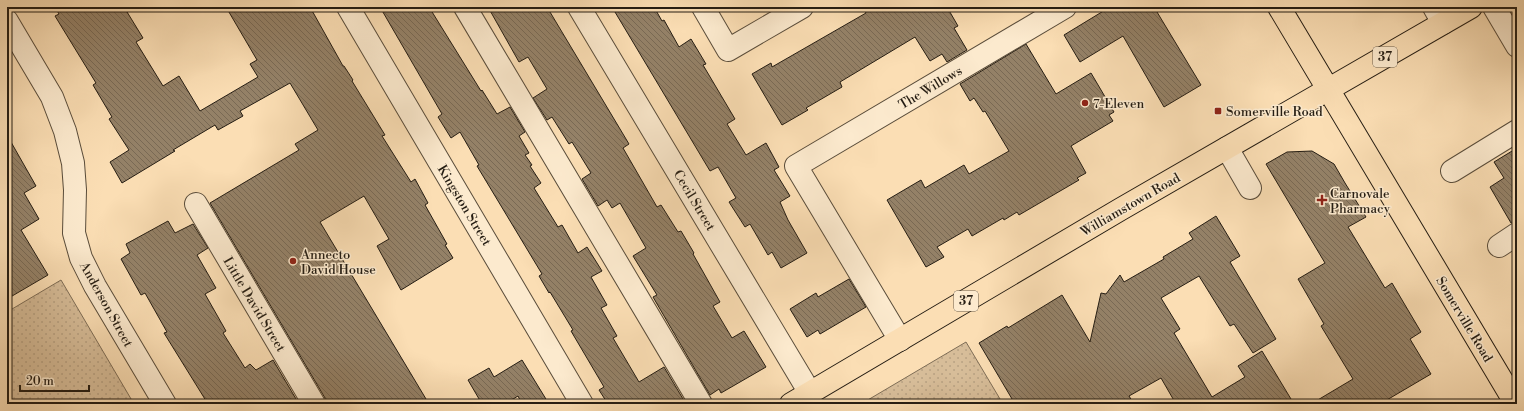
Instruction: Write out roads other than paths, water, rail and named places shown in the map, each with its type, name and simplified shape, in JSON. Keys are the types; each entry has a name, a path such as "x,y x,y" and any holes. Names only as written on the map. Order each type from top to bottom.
{"main road":[{"name":"Somerville Road","path":"1279,7 1516,404"},
{"name":"Williamstown Road","path":"791,404 1226,148 1328,90 1438,15 1471,7"}],"street":[{"name":"Kingston Street","path":"348,7 582,404"},
{"path":"465,7 700,404"},
{"name":"Cecil Street","path":"579,7 810,393"},
{"path":"703,7 728,50 802,7"},
{"name":"The Willows","path":"900,340 796,166 1065,7"},
{"path":"1494,7 1517,46"},
{"name":"Anderson Street","path":"7,20 52,97 65,131 73,163 75,190 74,233 81,258 95,286 165,404"},
{"path":"1452,171 1517,131"},
{"path":"1226,148 1250,188"},
{"name":"Little David Street","path":"196,204 314,404"},
{"path":"1499,246 1517,234"}],"place":[{"name":"7-Eleven","path":"1085,103"},
{"name":"Somerville Road","path":"1218,111"},
{"name":"Carnovale Pharmacy","path":"1322,200"},
{"name":"Annecto David House","path":"293,261"}]}
